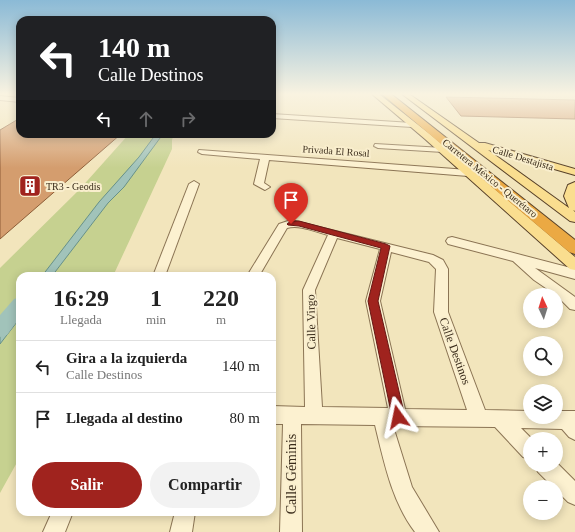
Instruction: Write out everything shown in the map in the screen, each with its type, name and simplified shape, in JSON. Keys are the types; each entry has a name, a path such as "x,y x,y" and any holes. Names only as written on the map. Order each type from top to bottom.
{"highway":[{"name":"Carretera México - Querétaro","path":"417,119 575,248"},
{"name":"Carretera México - Querétaro","path":"430,119 575,235"},
{"path":"428,137 504,190"}],"main road":[{"path":"405,119 428,137 575,265"},
{"path":"437,119 472,142 575,218"},
{"name":"Calle Destajista","path":"472,142 575,172"},
{"path":"575,185 572,187 570,196 575,207"}],"street":[{"path":"348,119 388,121 412,125"},
{"path":"388,121 392,119"},
{"path":"378,146 443,150"},
{"name":"Privada El Rosal","path":"202,152 468,173"},
{"path":"265,157 259,184 265,187"},
{"path":"161,272 192,189"},
{"name":"Calle Destinos","path":"255,272 283,226 291,224 299,224 433,259 439,263 442,269 441,312 479,418"},
{"name":"Calle Virgo","path":"314,416 309,290 334,233"},
{"path":"452,241 575,274"},
{"path":"386,246 373,301 390,417 402,486 418,521 428,532"},
{"path":"516,258 531,272 564,295 575,306"},
{"path":"276,415 499,418 572,424"},
{"name":"Calle Géminis","path":"291,532 292,415"},
{"path":"499,418 523,443"},
{"path":"552,472 575,495"},
{"path":"54,532 61,516"},
{"path":"181,532 184,516"}],"green space":[{"path":"125,138 173,138 172,149 115,272 16,272 16,464 0,493 0,268 79,190"}],"water":[{"path":"153,138 160,138 124,187 108,203 55,272 45,272 99,202 139,157"},
{"path":"16,309 16,323 0,344 0,329"}],"building":[{"name":"TR3 - Geodis","path":"16,120 16,138 116,138 0,239 0,130"}],"waterway":[{"path":"0,329 16,309"}],"place":[{"name":"TR3 - Geodis","path":"30,186"}],"route":[{"path":"291,224 299,224 386,246 373,301 398,417"}]}
